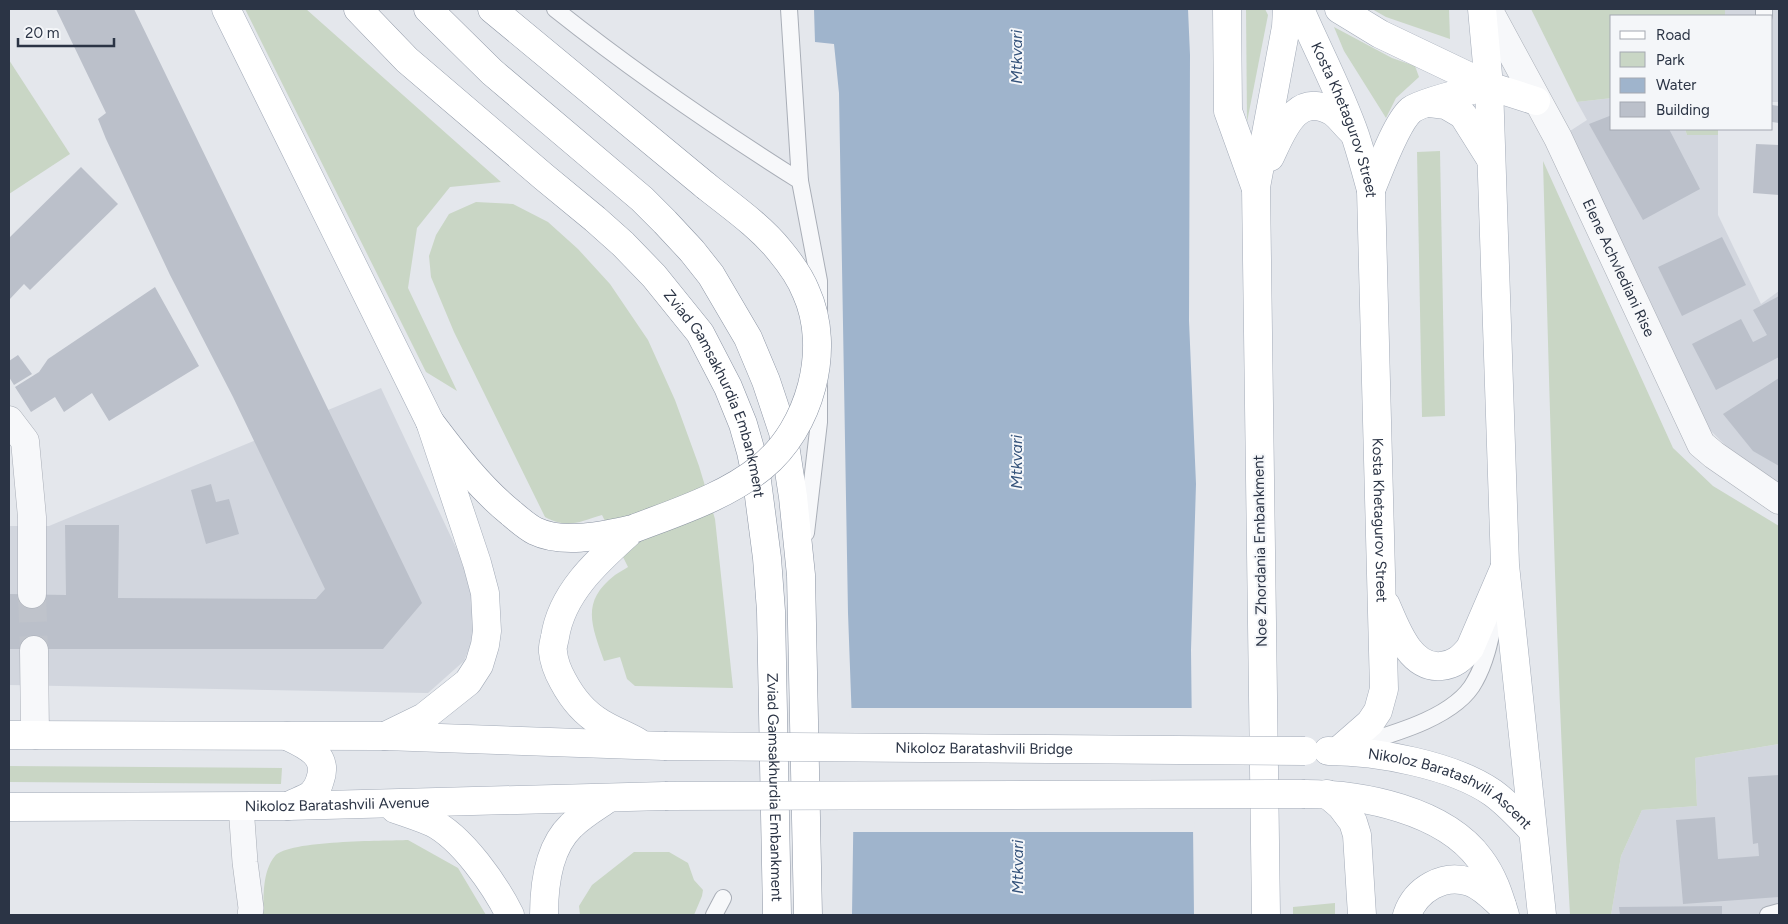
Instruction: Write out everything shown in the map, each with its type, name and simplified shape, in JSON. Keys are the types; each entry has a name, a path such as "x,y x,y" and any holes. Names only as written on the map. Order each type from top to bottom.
{"main road":[{"path":"226,9 430,422 477,563 485,593 487,631 485,645 479,665 468,682 424,717 385,736"},
{"name":"Zviad Gamsakhurdia Embankment","path":"358,9 408,60 623,244 654,276 700,334 728,387 743,424 751,452 757,481 767,558 771,611 777,915"},
{"name":"Zviad Gamsakhurdia Embankment","path":"428,9 492,72 642,199 692,251 711,275 748,338 766,381 783,432 793,497 801,575 808,915"},
{"path":"430,422 471,475 499,504 536,531 558,537 584,538 633,529 687,508 726,491 761,468 780,450 796,428 809,395 816,364 815,323 807,293 798,275 780,250 760,230 492,9"},
{"name":"Noe Zhordania Embankment","path":"1227,9 1228,111 1256,187"},
{"name":"Noe Zhordania Embankment","path":"1266,915 1256,187 1286,27 1286,9"},
{"name":"Kosta Khetagurov Street","path":"1300,9 1333,80 1355,134 1371,190 1384,689 1378,711 1370,723 1338,751"},
{"path":"1339,9 1380,34 1488,86 1536,101"},
{"path":"1482,9 1488,86 1505,565 1532,830"},
{"path":"1371,190 1400,125 1411,110 1488,86"},
{"path":"1430,103 1446,105 1463,115 1491,159"},
{"path":"1256,187 1280,135 1294,114 1303,108 1311,105 1320,106 1334,113 1355,134"},
{"path":"633,529 584,576 570,596 561,612 552,651 556,667 568,690 582,709 600,723 655,746"},
{"path":"1381,594 1400,636 1414,655 1422,663 1435,666 1450,665 1463,657 1470,648 1505,565"},
{"path":"9,735 385,736 655,746"},
{"path":"286,736 310,747 318,755 322,764 322,776 313,794 288,806"},
{"name":"Nikoloz Baratashvili Bridge","path":"655,746 1338,751"},
{"name":"Nikoloz Baratashvili Ascent","path":"1338,751 1411,762 1468,779 1492,792 1510,806 1532,830 1542,915"},
{"path":"1316,794 1341,806 1353,822 1357,835 1362,915"},
{"name":"Nikoloz Baratashvili Ascent","path":"1316,794 1365,800 1432,820 1453,834 1479,858 1492,878 1503,910"},
{"name":"Nikoloz Baratashvili Avenue","path":"9,807 288,806 665,796 1316,794"},
{"path":"544,915 551,860 559,844 569,828 609,798"},
{"path":"376,804 432,823 455,840 469,855 504,910"},
{"path":"1407,915 1418,895 1428,887 1458,879 1472,882 1484,889 1503,910"}],"street":[{"name":"Elene Achvlediani Rise","path":"1488,9 1536,101 1558,138 1701,444 1779,500"},
{"path":"9,420 26,441 20,518 32,594"},
{"path":"34,650 35,735"},
{"path":"241,806 244,862 251,908 250,915"}],"lane":[{"path":"555,9 612,54 800,182"},
{"path":"788,9 800,182 819,281 819,422 801,575"},
{"path":"1338,751 1416,726 1447,709 1475,683 1488,649 1505,565"},
{"path":"714,915 723,898"},
{"path":"1768,915 1779,912"}],"shaded area":[{"path":"1725,9 1779,9 1779,102 1773,102 1773,15 1725,15"},
{"path":"1610,98 1610,130 1685,130 1687,135 1718,135 1718,215 1761,304 1779,291 1779,484 1736,456 1702,422 1570,131 1587,120 1577,102"},
{"path":"381,388 476,590 476,631 464,661 428,693 9,685 9,526 49,526"},
{"path":"1779,744 1779,915 1611,915 1621,856 1642,810 1697,806 1695,758"}],"green space":[{"path":"245,9 306,9 501,182 450,187 417,228 408,288 457,391 426,372"},
{"path":"1246,9 1265,9 1268,15 1247,122"},
{"path":"1372,9 1449,9 1450,39 1386,17"},
{"path":"1531,9 1725,9 1725,15 1610,15 1610,98 1577,102"},
{"path":"1334,27 1392,58 1415,66 1419,77 1396,98 1386,118 1344,51"},
{"path":"9,60 70,154 9,194"},
{"path":"1685,130 1718,130 1718,135 1687,135"},
{"path":"1440,151 1445,416 1422,417 1417,152"},
{"path":"1543,161 1673,448 1713,486 1779,526 1779,744 1695,758 1697,806 1642,810 1621,856 1611,915 1570,915 1557,633"},
{"path":"476,202 513,204 548,222 578,249 610,284 648,340 675,400 699,466 715,519 733,688 635,686 627,679 620,657 604,661 593,626 593,605 604,585 628,567 602,515 574,523 560,523 545,517 454,332 431,277 429,256 436,235 449,214"},
{"path":"9,766 282,768 281,784 9,782"},
{"path":"408,840 458,868 486,915 263,915 264,884 268,869 275,856 284,851 317,844"},
{"path":"634,852 669,852 688,863 694,880 703,890 694,915 580,915 579,906 592,885"},
{"path":"1335,903 1335,915 1293,915 1293,907"}],"water":[{"name":"Mtkvari","path":"814,9 1188,9 1190,55 1189,321 1196,484 1191,650 1194,915 852,915 854,778 848,613 839,93 834,44 815,42"}],"pier":[{"path":"849,708 1194,708 1195,832 851,832 852,778"}],"building":[{"path":"56,9 134,9 422,603 383,649 9,649 9,594 66,595 65,525 119,525 118,598 316,599 325,589 233,397 170,275 106,139 98,119 106,113"},
{"path":"1773,105 1779,106 1779,123 1773,122"},
{"path":"1610,116 1610,130 1670,130 1700,189 1643,220 1589,124"},
{"path":"1756,144 1779,145 1779,195 1753,193"},
{"path":"81,167 118,204 30,290 24,284 9,300 9,238"},
{"path":"1722,237 1746,285 1682,316 1658,267"},
{"path":"155,287 199,366 109,421 92,393 64,412 55,397 31,412 15,387 39,372 48,359"},
{"path":"1779,296 1779,357 1716,390 1692,344 1741,319 1753,342 1767,335 1753,310"},
{"path":"18,355 32,374 14,385 9,377 9,361"},
{"path":"1779,378 1779,466 1753,451 1723,414"},
{"path":"211,484 216,502 229,499 239,534 206,544 191,490"},
{"path":"1779,775 1779,897 1683,904 1676,820 1715,817 1718,859 1759,856 1758,843 1753,844 1748,777"},
{"path":"1722,906 1722,915 1620,915 1619,907"}],"tunnel":[{"path":"32,594 34,650"}]}
